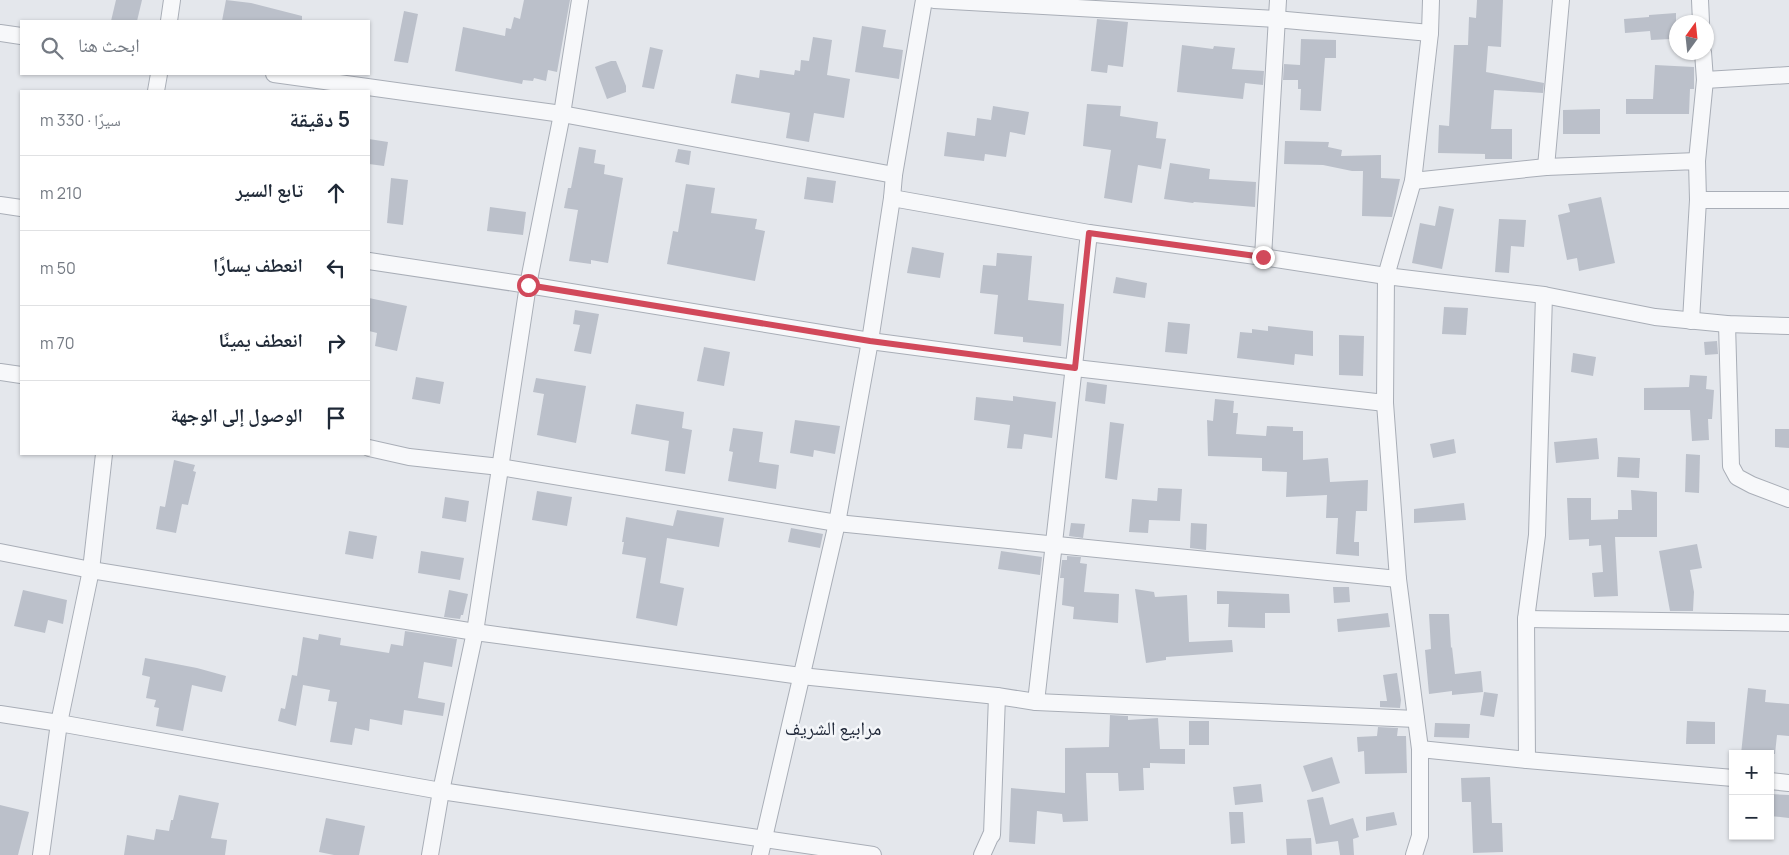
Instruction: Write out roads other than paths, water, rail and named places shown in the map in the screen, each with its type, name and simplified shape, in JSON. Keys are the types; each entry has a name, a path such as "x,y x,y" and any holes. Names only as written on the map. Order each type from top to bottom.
{"street":[{"path":"168,20 172,0"},
{"path":"430,855 441,791 475,632 528,285 562,114 580,0"},
{"path":"760,855 837,523 870,341 894,175 924,0"},
{"path":"934,0 1276,19 1430,33"},
{"path":"1263,257 1278,0"},
{"path":"1414,855 1420,836 1420,749 1398,579 1384,403 1386,276 1413,181 1430,33 1431,0"},
{"path":"1546,167 1561,0"},
{"path":"1700,0 1701,15"},
{"path":"0,33 20,36"},
{"path":"1691,321 1698,200 1696,161 1705,80 1704,60"},
{"path":"156,90 159,75"},
{"path":"281,75 562,114 894,175"},
{"path":"1705,80 1789,76"},
{"path":"1413,181 1546,167 1696,161"},
{"path":"892,198 1089,233 1386,276 1544,295 1655,318 1727,324 1789,326"},
{"path":"1698,200 1789,200"},
{"path":"0,205 20,208"},
{"path":"1036,702 1089,233"},
{"path":"370,261 870,341 1075,368 1384,403"},
{"path":"1526,760 1526,619 1537,535 1544,295"},
{"path":"1727,324 1730,466 1737,477 1752,485 1789,499"},
{"path":"0,372 20,375"},
{"path":"370,448 409,456 500,467 837,523 1053,543 1398,579"},
{"path":"41,855 59,723 91,570 104,455"},
{"path":"0,552 91,570 475,632 801,676 997,696 1036,702 1416,719"},
{"path":"1526,619 1789,624"},
{"path":"982,855 992,835 997,696"},
{"path":"0,714 441,791 874,855"},
{"path":"1420,749 1729,778"},
{"path":"1774,781 1789,783"}],"district":[{"name":"مرابيع الشريف","path":"833,728"}]}
